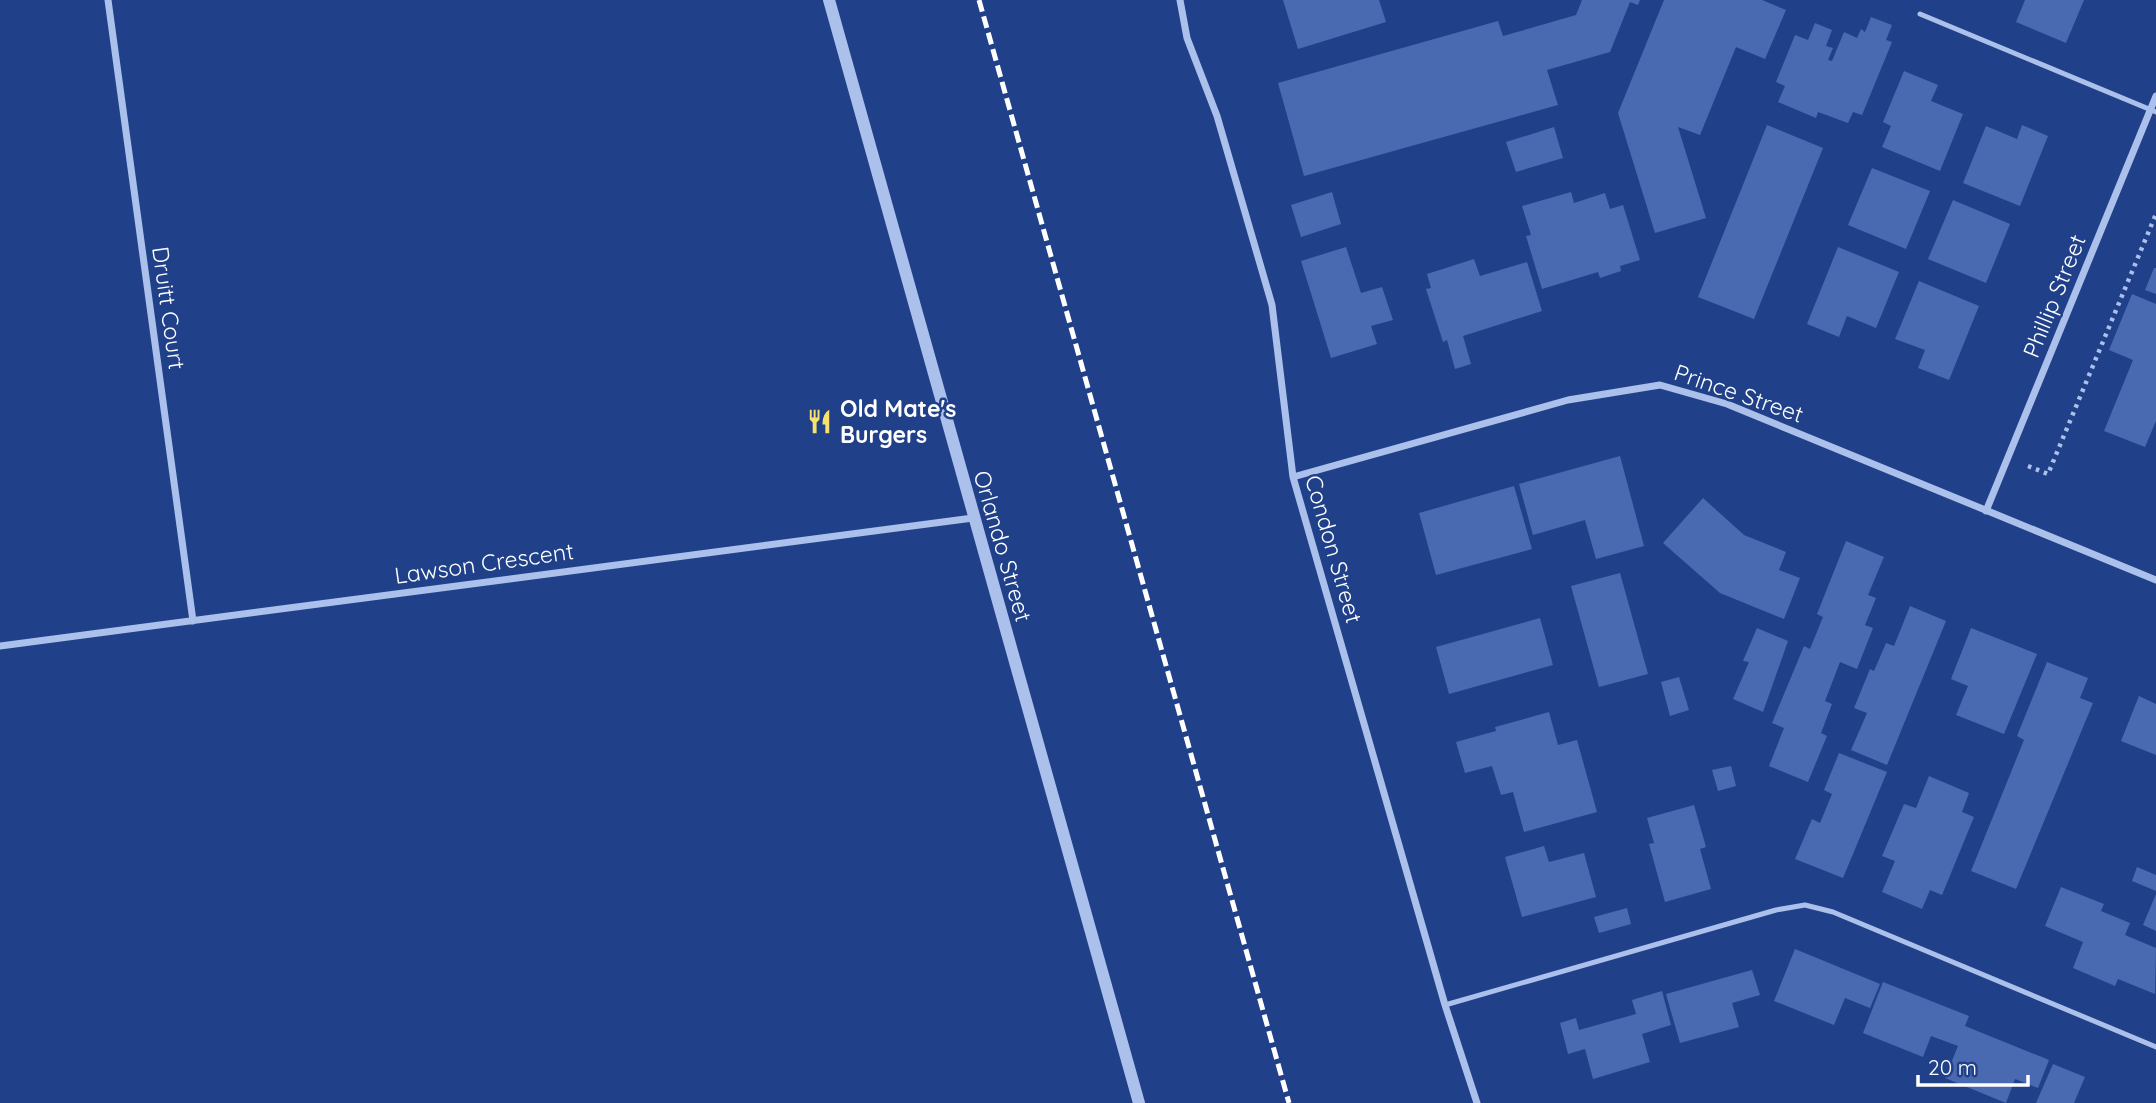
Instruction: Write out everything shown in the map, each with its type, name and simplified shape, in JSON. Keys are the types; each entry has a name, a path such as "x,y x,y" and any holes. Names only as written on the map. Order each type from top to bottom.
{"street":[{"name":"Druitt Court","path":"108,0 193,621"},
{"name":"Orlando Street","path":"829,0 1139,1103"},
{"name":"Condon Street","path":"1180,0 1187,37 1217,116 1272,305 1293,477 1445,1005 1477,1103"},
{"name":"Phillip Street","path":"1986,511 2153,111 2156,96"},
{"name":"Prince Street","path":"1293,477 1568,400 1660,385 1727,404 2156,580"},
{"name":"Lawson Crescent","path":"0,646 973,518"}],"lane":[{"path":"1920,15 2153,111"},
{"path":"1445,1005 1776,910 1805,905 1833,912 2156,1047"}],"path":[{"path":"2035,469 2048,474 2156,214"}],"building":[{"path":"1283,0 1379,0 1386,22 1298,49"},
{"path":"1582,0 1640,0 1638,5 1630,2 1610,52 1547,70 1558,105 1304,176 1278,83 1498,21 1503,36 1576,15"},
{"path":"1664,0 1762,0 1786,10 1765,59 1736,47 1700,135 1678,127 1706,218 1655,233 1618,113"},
{"path":"2025,0 2084,0 2066,43 2016,22"},
{"path":"1871,17 1892,25 1886,40 1892,42 1862,115 1853,112 1848,123 1818,112 1816,118 1778,102 1785,86 1776,82 1795,35 1808,40 1815,23 1832,30 1826,46 1833,48 1828,60 1832,61 1844,32 1857,38 1861,29 1865,32"},
{"path":"1904,71 1938,85 1931,101 1963,114 1940,171 1882,147 1891,126 1883,122"},
{"path":"1767,125 1823,148 1754,319 1698,297"},
{"path":"2022,125 2048,136 2020,206 1963,183 1986,126 2017,139"},
{"path":"1554,127 1563,158 1516,172 1506,142"},
{"path":"1872,168 1930,191 1906,249 1848,225"},
{"path":"1332,192 1341,224 1301,237 1291,205"},
{"path":"1571,192 1574,203 1605,193 1610,209 1623,205 1640,260 1620,266 1621,271 1600,278 1598,272 1542,289 1526,236 1531,235 1522,206"},
{"path":"1953,200 2010,224 1986,283 1928,259"},
{"path":"1346,247 1361,293 1382,287 1393,320 1371,326 1377,344 1331,358 1301,261"},
{"path":"1838,247 1899,272 1876,328 1847,316 1839,337 1807,324"},
{"path":"1474,259 1480,276 1527,262 1542,311 1463,336 1471,364 1455,369 1447,340 1443,342 1426,289 1431,288 1427,274"},
{"path":"2156,268 2156,294 2145,290"},
{"path":"1919,281 1979,306 1949,380 1918,368 1925,350 1895,339"},
{"path":"2132,294 2156,304 2156,421 2145,447 2104,431 2133,360 2109,350"},
{"path":"1620,456 1644,546 1596,559 1585,520 1533,535 1519,484"},
{"path":"1514,486 1532,549 1436,575 1419,513"},
{"path":"1703,498 1744,535 1786,552 1779,570 1800,578 1784,619 1720,593 1663,543"},
{"path":"1846,541 1884,557 1868,595 1876,598 1865,625 1873,628 1857,669 1840,662 1825,701 1832,704 1821,733 1827,736 1808,782 1769,766 1784,728 1772,723 1804,646 1810,649 1823,617 1817,614"},
{"path":"1620,573 1648,674 1599,687 1571,586"},
{"path":"1910,606 1946,621 1887,765 1851,750 1867,713 1854,708 1870,669 1874,671 1886,643 1894,646"},
{"path":"1540,618 1553,665 1449,694 1436,647"},
{"path":"1757,628 1788,641 1763,712 1733,699 1749,662 1743,661"},
{"path":"1971,628 2037,654 2004,734 1956,715 1968,686 1951,679"},
{"path":"2047,662 2088,678 2080,698 2093,703 2016,889 1971,871 2024,740 2017,736"},
{"path":"1679,677 1689,710 1670,716 1661,682"},
{"path":"2139,696 2156,704 2156,755 2121,741"},
{"path":"1549,712 1558,745 1577,740 1597,812 1524,832 1513,792 1501,795 1492,766 1465,773 1456,742 1496,731 1495,727"},
{"path":"1839,753 1887,772 1843,878 1795,859 1812,819 1820,823 1832,794 1824,790"},
{"path":"1731,766 1736,786 1718,791 1712,770"},
{"path":"1929,776 1969,793 1962,812 1974,817 1942,895 1930,890 1922,909 1882,892 1895,861 1882,856 1904,804 1916,808"},
{"path":"1694,805 1706,847 1700,849 1711,889 1665,902 1649,844 1654,843 1647,818"},
{"path":"1544,846 1549,862 1584,853 1596,897 1522,917 1505,857"},
{"path":"2137,867 2156,875 2156,891 2132,881"},
{"path":"2061,887 2104,904 2101,911 2130,923 2125,935 2156,948 2155,994 2118,979 2115,986 2073,968 2083,942 2045,926"},
{"path":"2156,894 2156,931 2143,925"},
{"path":"1627,908 1631,924 1599,933 1594,917"},
{"path":"1795,949 1880,984 1870,1008 1845,998 1834,1025 1774,1001"},
{"path":"1752,970 1760,995 1732,1003 1739,1027 1680,1043 1666,994"},
{"path":"1883,982 1969,1016 1965,1026 2049,1060 2038,1088 2015,1079 2006,1103 1945,1078 1958,1046 1931,1036 1923,1057 1863,1033"},
{"path":"1662,991 1671,1025 1642,1034 1650,1062 1593,1079 1585,1049 1568,1054 1560,1023 1576,1018 1579,1030 1636,1014 1632,1000"},
{"path":"2053,1064 2085,1077 2074,1103 2036,1103"}],"railway":[{"path":"979,0 1289,1103"}],"place":[{"name":"Old Mate's Burgers","path":"820,421"}]}
